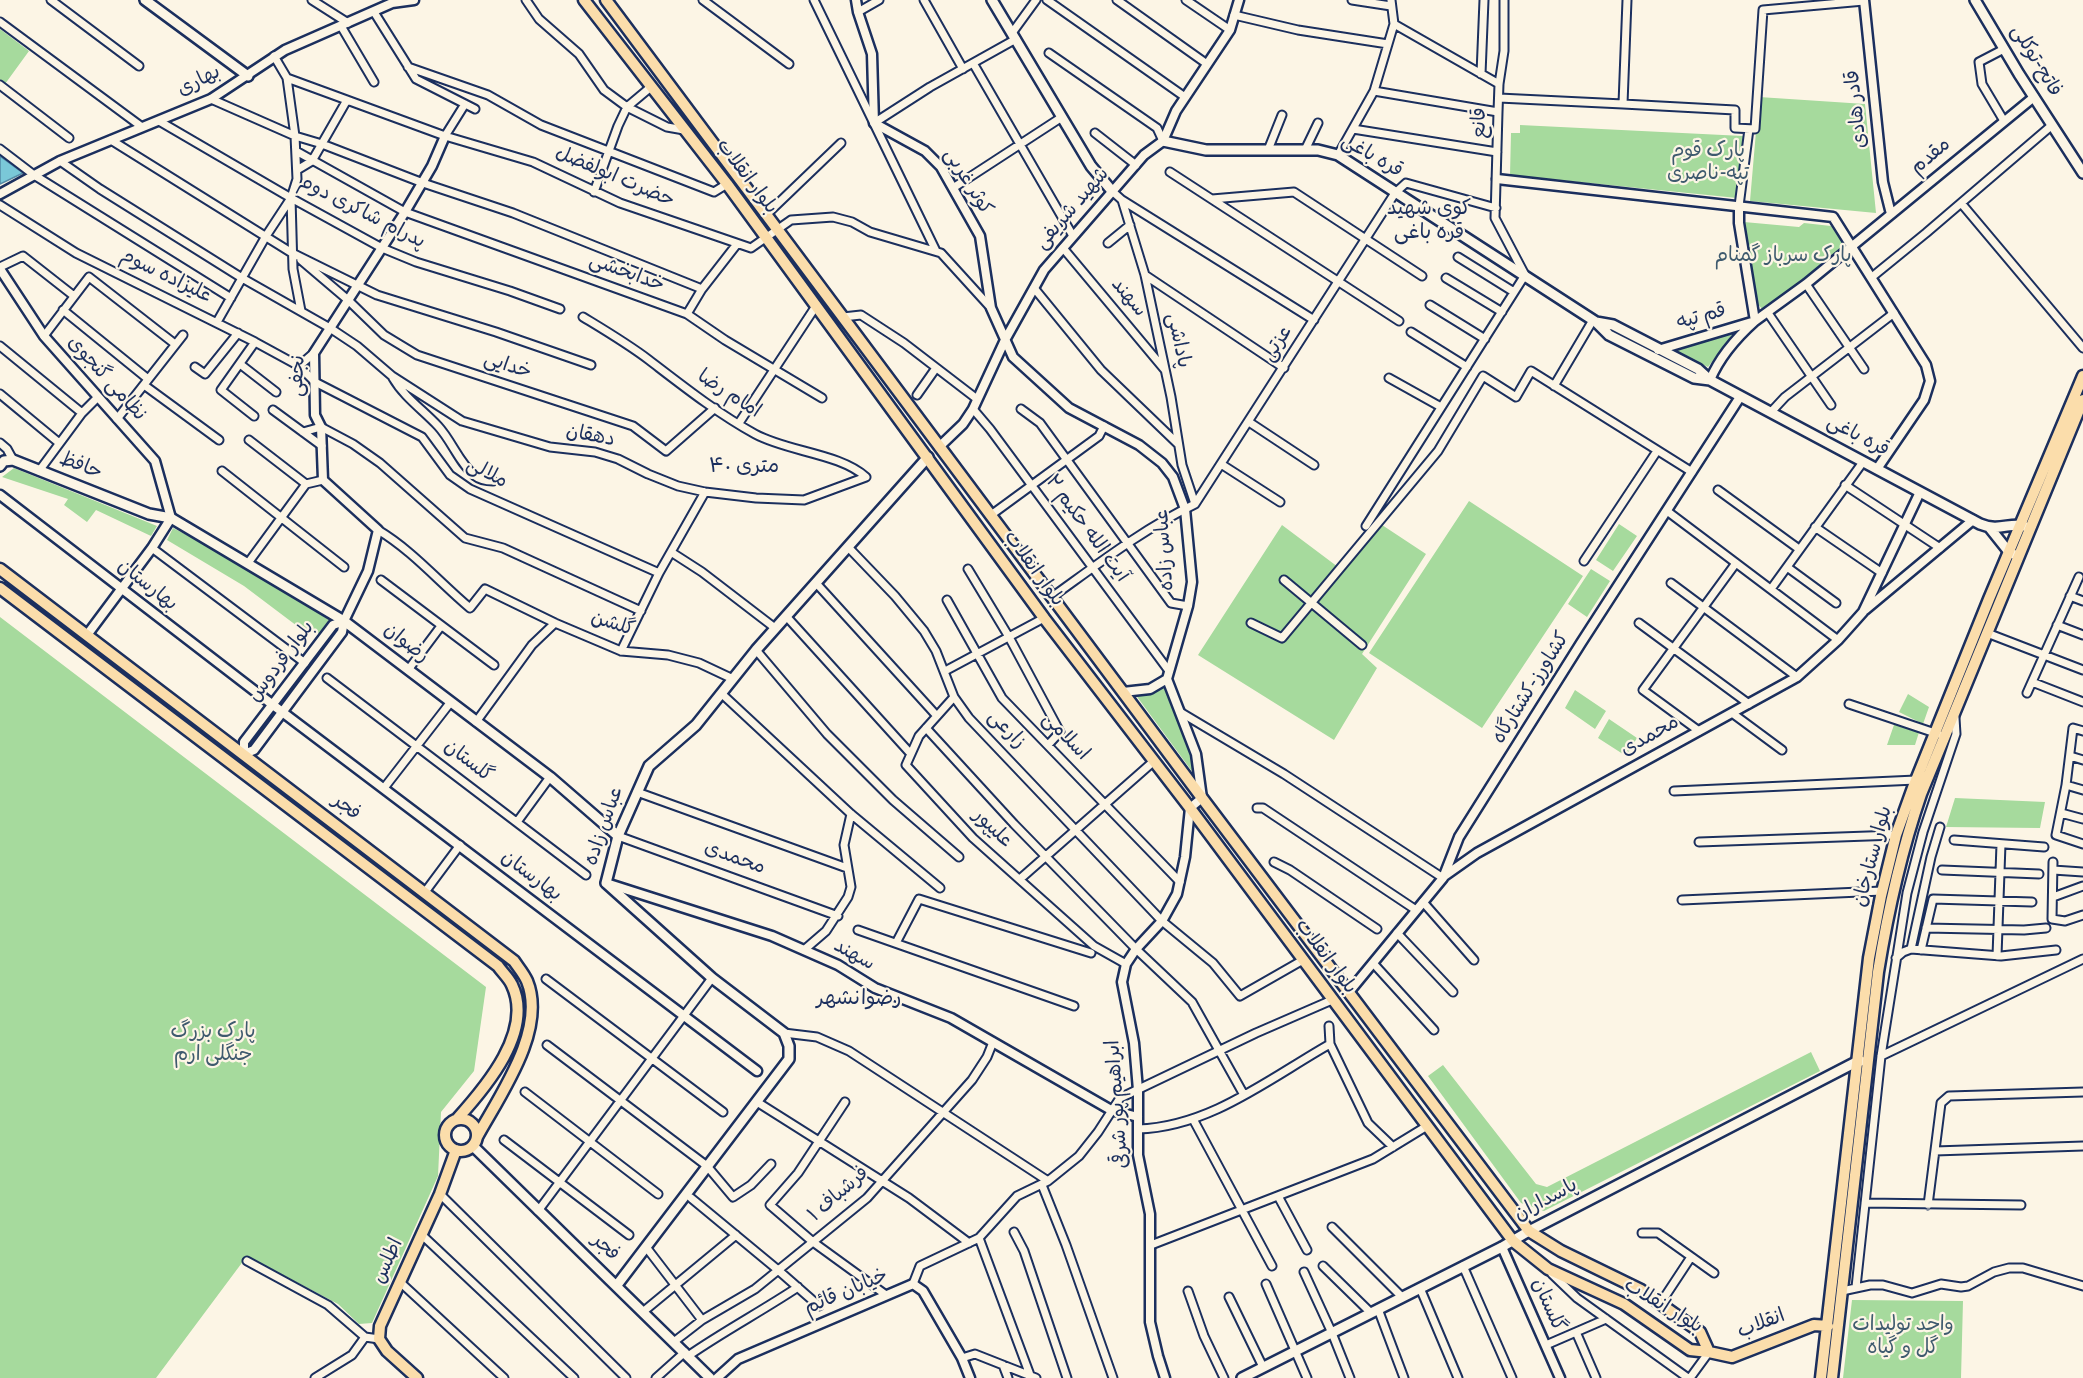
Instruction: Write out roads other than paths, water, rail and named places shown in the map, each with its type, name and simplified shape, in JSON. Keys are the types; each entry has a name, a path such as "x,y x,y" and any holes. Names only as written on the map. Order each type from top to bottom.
{"main road":[{"path":"145,0 156,3 248,76"},
{"name":"بلوار انقلاب","path":"584,0 687,130 1020,586 1190,808 1513,1241 1548,1269 1624,1304 1689,1350 1708,1352 1700,1332 1641,1290 1561,1251 1529,1231 1202,798 606,0"},
{"path":"992,0 1091,166 1112,192"},
{"name":"فاتح-توکلی","path":"1979,2 2004,49 2083,173"},
{"name":"قره باغی","path":"1163,141 1206,150 1318,150 1338,155 1594,321"},
{"path":"1594,321 1613,325 1698,369 1710,380"},
{"path":"1594,321 1609,335 1683,373 1694,378 1710,380"},
{"name":"بلوار ستارخان","path":"1821,1378 1863,1061 1887,915 1904,843 1940,734 2014,554 2083,376"},
{"name":"قره باغی","path":"1710,380 1973,520 1989,527 2025,526"},
{"name":"بلوار ستارخان","path":"2025,526 2083,400"},
{"path":"928,457 939,447"},
{"name":"عباس زاده","path":"784,1033 712,978 606,883 618,836 649,766 696,725 775,628 928,457"},
{"path":"0,465 4,461 12,460"},
{"name":"حافظ","path":"12,460 149,514"},
{"name":"رضوان","path":"149,514 171,518 344,621 550,777 618,836"},
{"name":"قره باغی","path":"1989,527 2014,554"},
{"name":"بلوار ستارخان","path":"1832,1378 1863,1061 1869,958 1882,891 1896,835 1916,780 1940,734 1955,712 1987,633 2014,554"},
{"name":"فجر","path":"0,569 514,961 527,981 532,1003 532,1025 525,1047 475,1142 538,1211 675,1341 710,1378"},
{"path":"1020,586 1018,576 1021,572 1026,570 1035,575"},
{"name":"فجر","path":"0,588 498,966 512,985 518,1006 516,1028 507,1050 483,1091 457,1119"},
{"path":"235,765 243,754"},
{"path":"417,904 425,892"},
{"path":"1332,1000 1349,992"},
{"path":"617,1285 789,1059 789,1046 784,1033"},
{"name":"پاسداران","path":"1242,1378 1254,1375 1263,1367 1863,1061"},
{"path":"457,1119 472,1123 475,1127 475,1142 465,1151 456,1150 448,1144 445,1134 448,1125 457,1119"},
{"name":"اطلس","path":"379,1339 380,1326 440,1194 456,1150"},
{"name":"انقلاب","path":"1708,1352 1732,1357 1814,1325 1828,1326"},
{"path":"379,1339 387,1351 417,1378"}],"street":[{"path":"51,0 139,66"},
{"path":"312,0 345,24 374,82"},
{"name":"بهاری","path":"0,195 60,161 211,99 285,50 392,2 414,0"},
{"path":"526,0 539,19 579,54 604,90 627,107 667,127 687,130"},
{"path":"703,0 789,64"},
{"path":"814,0 936,251"},
{"path":"856,0 872,54 874,123"},
{"path":"858,12 879,0"},
{"path":"924,0 963,69"},
{"path":"874,123 974,63 1014,36 1036,0"},
{"path":"1047,0 1185,97"},
{"path":"1117,0 1207,64"},
{"path":"1186,0 1230,30"},
{"name":"شهید شریفى","path":"939,447 963,424 973,409 1005,340 1044,270 1144,155 1163,141 1176,111 1230,30 1239,0"},
{"path":"1338,155 1374,92 1394,24 1391,3 1352,0"},
{"path":"1481,74 1484,0"},
{"path":"1499,84 1504,51 1504,0"},
{"path":"1623,104 1627,0"},
{"path":"1499,98 1735,110 1735,128 1755,129 1763,10 1864,0"},
{"name":"قادر هادی","path":"1864,0 1883,182 1891,214"},
{"path":"374,12 416,79 475,109"},
{"path":"1234,15 1298,30 1388,44"},
{"path":"0,22 142,127"},
{"name":"قانع","path":"1394,24 1499,84 1495,218 1525,275"},
{"path":"2004,49 1979,62 1982,84 2004,121"},
{"path":"1049,53 1157,128 1163,141"},
{"path":"217,322 266,236 291,198 297,179 295,136 287,78 274,57"},
{"path":"974,63 1073,236"},
{"path":"408,67 488,95 542,125 714,192 727,184"},
{"name":"حضرت ابولفضل","path":"287,78 445,136 533,162 620,203 737,244 751,248 767,238"},
{"path":"0,85 69,138"},
{"path":"594,192 627,107 652,86"},
{"path":"1374,92 1498,112"},
{"name":"مقدم","path":"1852,246 2034,98"},
{"path":"211,99 295,136 513,213 702,289"},
{"path":"297,170 312,160 347,100"},
{"path":"445,136 465,104"},
{"path":"1268,150 1282,115"},
{"path":"953,188 1062,117"},
{"name":"پدرام شاکری دوم","path":"159,121 382,248 416,262 560,309"},
{"name":"کوثر غربی","path":"874,123 925,151 941,167 980,236 991,308 1005,340"},
{"path":"1305,150 1318,123"},
{"path":"1872,277 2051,126"},
{"path":"1353,129 1497,152"},
{"path":"1749,129 1739,223 1755,321"},
{"path":"1095,133 1136,165"},
{"name":"نجفی","path":"323,480 321,427 315,415 314,353 423,183 445,136"},
{"path":"111,140 292,253 377,295 496,332 591,365"},
{"path":"766,215 841,143"},
{"path":"0,148 34,176 231,298"},
{"name":"خدابخشی","path":"296,151 405,212 687,314 724,340 822,399"},
{"name":"دهقان","path":"60,161 100,189 242,278 330,328 357,346 392,376 462,421 550,447 595,452 618,459 668,482 705,492 756,498 804,500 866,477"},
{"path":"1170,172 1399,321"},
{"path":"1497,179 1833,217 1926,365 1930,381 1924,400 1877,469"},
{"path":"1395,193 1406,183 1496,208"},
{"path":"1112,192 1314,320"},
{"path":"1212,199 1294,192 1422,276"},
{"name":"عزتی","path":"1195,504 1395,193"},
{"path":"291,198 292,253 301,311"},
{"name":"پاداشی","path":"1122,200 1145,275 1166,371 1178,444 1195,504"},
{"path":"1961,203 2083,348"},
{"name":"علیزاده سوم","path":"0,205 76,253 217,322 299,366 315,382"},
{"path":"767,238 791,220 833,217 852,222 870,232 941,253 991,308"},
{"path":"1108,243 1130,225"},
{"path":"687,314 702,289 737,244"},
{"name":"قم تپه","path":"1710,380 1718,362 1739,335 1852,246"},
{"name":"سهند","path":"1063,248 1166,371"},
{"name":"خدایی","path":"292,253 348,300 384,335 417,356 633,426 666,451 715,408"},
{"path":"0,268 23,256 74,296"},
{"path":"1458,257 1514,292"},
{"name":"نظامی گنجوی","path":"0,268 44,336 155,461 171,518"},
{"path":"1145,275 1284,368"},
{"path":"1366,526 1525,275"},
{"path":"44,336 90,277 175,345"},
{"path":"1446,278 1502,312"},
{"path":"1806,284 1864,369"},
{"path":"1034,288 1101,370 1178,444"},
{"path":"1430,305 1485,339"},
{"path":"739,423 816,306"},
{"path":"63,310 146,382 219,440"},
{"path":"1768,313 1831,405"},
{"path":"1771,412 1785,396 1894,313"},
{"path":"843,317 861,315 904,343 977,399"},
{"name":"امام رضا","path":"583,317 617,338 715,408 777,445 827,458 859,471 866,477"},
{"path":"1554,386 1594,321"},
{"name":"قم تپه","path":"1658,350 1755,321"},
{"path":"1411,332 1467,367"},
{"path":"195,367 205,374 238,333"},
{"path":"117,419 183,334"},
{"name":"عباس زاده","path":"1005,340 1012,357 1069,408 1139,445 1162,463 1173,477 1185,508 1192,582 1188,606 1168,675"},
{"path":"254,416 221,390 255,342"},
{"path":"0,346 82,413"},
{"path":"299,366 314,353"},
{"path":"240,364 276,392"},
{"path":"917,395 936,369"},
{"path":"1251,623 1282,638 1438,451 1483,376 1515,397 1531,371 1692,472"},
{"path":"392,376 399,388 440,428 468,469 485,481 493,481"},
{"path":"1389,378 1442,407"},
{"name":"ملالی","path":"315,382 422,437 450,475 470,489 659,573"},
{"path":"0,394 58,442"},
{"name":"کشاورز-کشتارگاه","path":"1349,992 1443,878 1460,837 1581,643 1740,397"},
{"path":"39,471 58,442 98,398"},
{"path":"1021,408 1040,423 1171,603 1188,606"},
{"name":"آیت الله حکیم ۲","path":"973,409 1092,568 1168,675"},
{"path":"273,410 322,446"},
{"path":"1248,422 1314,465"},
{"path":"991,515 1099,436 1104,426"},
{"path":"303,432 321,427 353,444 380,463 465,538 503,548 641,611"},
{"path":"249,440 306,484"},
{"path":"0,443 7,449 12,460"},
{"path":"1584,561 1657,451"},
{"path":"1771,590 1863,462"},
{"path":"1221,464 1280,502"},
{"path":"222,471 344,567"},
{"path":"248,563 306,484 323,480 378,530 368,571 344,621"},
{"path":"1845,485 1940,548"},
{"path":"1718,490 1799,549"},
{"path":"621,651 659,573 705,492"},
{"name":"محمدی","path":"1863,612 1920,492"},
{"name":"بهارستان","path":"0,495 273,705 757,1071"},
{"path":"1052,597 1127,542 1163,519 1195,504"},
{"path":"1667,511 1838,640"},
{"path":"87,635 152,548 171,518"},
{"name":"محمدی","path":"1443,878 1478,853 1797,677 1838,640 1863,612 1973,520"},
{"path":"1815,527 1882,573"},
{"name":"گلشن","path":"378,530 420,561 440,583 470,608 485,589 555,623 621,651 668,655 699,663 733,679"},
{"name":"زارعی","path":"848,547 895,596 924,631 936,651 954,697 969,718 1162,921 1213,963 1240,996 1303,960"},
{"path":"152,548 314,670"},
{"path":"671,552 702,572 775,628"},
{"path":"1699,731 1643,690 1736,563"},
{"path":"1787,567 1836,603"},
{"path":"968,569 1009,637 1060,732 1048,745"},
{"path":"2027,693 2079,577"},
{"path":"381,580 494,665"},
{"path":"1284,580 1362,645"},
{"path":"816,583 936,715"},
{"path":"1671,583 1797,677"},
{"path":"2070,596 2083,601"},
{"name":"اسلامی","path":"947,600 1002,698 1180,882"},
{"path":"786,616 910,753 936,715 954,697"},
{"path":"945,671 1044,618"},
{"name":"بلوار فردوس","path":"344,621 342,632 283,712 254,750 243,754 244,742 333,626 344,621"},
{"path":"476,722 532,645 555,623"},
{"path":"1639,623 1749,704"},
{"path":"408,670 441,626"},
{"path":"2057,626 2083,636"},
{"path":"1987,633 2083,670"},
{"path":"756,650 827,734 893,800 958,857"},
{"path":"1123,692 1150,689 1168,675 1196,754 1202,798 1190,808 1185,857 1177,894 1162,921 1136,949 1126,964"},
{"name":"گلستان","path":"327,678 586,875"},
{"path":"2032,682 2083,702"},
{"path":"722,694 851,814 940,888"},
{"path":"384,788 450,703"},
{"path":"1849,704 1940,734"},
{"path":"1180,712 1284,774 1443,878"},
{"path":"1732,712 1782,750"},
{"path":"1856,1287 1881,1056 1907,893 1923,832 1956,734 1955,712"},
{"path":"926,728 1136,949 1192,1002 1244,1095"},
{"path":"2083,731 2073,728 2066,785 2056,835 2083,844"},
{"name":"علیپور","path":"910,753 906,765 974,838 1094,946 1126,964"},
{"path":"2070,756 2083,760"},
{"path":"1020,879 1154,761"},
{"path":"517,822 550,777"},
{"path":"1674,791 1916,780"},
{"path":"2066,785 2083,790"},
{"path":"637,792 848,868"},
{"path":"1257,808 1263,808 1301,832 1416,910"},
{"path":"2061,813 2083,819"},
{"path":"804,950 826,931 838,916 848,897 850,887 844,845 851,814"},
{"path":"1911,949 1931,857 1940,827"},
{"path":"1699,842 1896,835"},
{"name":"محمدی","path":"618,836 838,916"},
{"path":"1954,840 2044,847"},
{"path":"1997,956 2001,844"},
{"path":"425,892 460,845"},
{"path":"1274,862 1290,870 1377,929"},
{"path":"2083,872 2053,866 2052,919 2065,921 2083,915"},
{"path":"1942,870 2039,874"},
{"name":"سهند","path":"606,883 772,936 804,950 838,965 875,988 951,1018 1111,1110 1138,1117"},
{"path":"2053,897 2083,886"},
{"path":"1682,900 1882,891"},
{"path":"896,943 919,899 1091,953"},
{"path":"1922,950 1933,899 2031,902"},
{"path":"1423,902 1474,960"},
{"path":"1926,928 1998,930 2046,928"},
{"path":"858,930 1074,1006"},
{"path":"1397,933 1453,992"},
{"path":"1896,958 1911,949 1997,956 2056,950"},
{"path":"1881,1056 2083,959"},
{"path":"1373,963 1434,1030"},
{"name":"ابراهیم پور شرقی","path":"1126,964 1122,982 1134,1043 1138,1090 1138,1155 1150,1214 1150,1322 1166,1378"},
{"path":"538,1211 712,978"},
{"path":"546,979 723,1112"},
{"path":"913,1284 920,1266 979,1238 1017,1196 1045,1183 1079,1156 1120,1098 1256,1033 1332,1000"},
{"path":"1329,1026 1330,1044 1368,1123 1393,1147"},
{"path":"784,1033 817,1037 849,1051 1045,1183 1113,1378"},
{"name":"فرشباف ۱","path":"675,1341 702,1320 755,1288 867,1198 972,1080 987,1057 993,1042"},
{"path":"1138,1129 1193,1119 1244,1095 1330,1044"},
{"path":"547,1045 707,1166 733,1197 752,1185 771,1164"},
{"path":"525,1092 658,1194"},
{"path":"1928,1205 1941,1103 1949,1096 2083,1092"},
{"path":"757,1102 882,1182 969,1243"},
{"path":"845,1102 798,1173 770,1205 813,1242 886,1295"},
{"path":"1193,1119 1272,1266"},
{"path":"1151,1245 1373,1159 1427,1126"},
{"path":"504,1140 629,1235"},
{"path":"1935,1151 2083,1146"},
{"path":"440,1194 626,1378"},
{"path":"1278,1196 1307,1250"},
{"path":"691,1198 819,1306"},
{"path":"1865,1203 2021,1204"},
{"path":"1332,1227 1402,1297"},
{"path":"1014,1232 1024,1251 1067,1378"},
{"path":"1642,1233 1658,1233 1714,1273"},
{"path":"422,1235 574,1378"},
{"path":"644,1311 736,1235"},
{"path":"979,1238 1034,1377"},
{"path":"646,1247 702,1320"},
{"name":"گلستان","path":"1502,1247 1560,1378"},
{"path":"1660,1304 1691,1257"},
{"path":"247,1262 328,1305 365,1337 379,1339"},
{"path":"1323,1266 1374,1311 1404,1378"},
{"path":"1463,1266 1512,1378"},
{"path":"1842,1291 1856,1287 1883,1285 1912,1293 1941,1284 1961,1287 1968,1286 1994,1272 2009,1268 2023,1268 2083,1286"},
{"path":"1548,1269 1577,1298 1689,1378 1708,1352"},
{"path":"1304,1272 1350,1378"},
{"path":"400,1282 504,1378"},
{"name":"خیابان قائم","path":"717,1378 738,1359 913,1284 923,1291 962,1358 970,1378"},
{"path":"1266,1284 1307,1378"},
{"path":"656,1378 687,1354 722,1332 753,1317 798,1287"},
{"path":"1420,1288 1458,1378"},
{"path":"1188,1291 1204,1336 1224,1378"},
{"path":"1229,1297 1263,1367"},
{"path":"1546,1345 1606,1319"},
{"path":"1576,1332 1596,1378"},
{"path":"320,1377 352,1355 365,1337"},
{"path":"962,1358 975,1354 1034,1377"},
{"path":"1003,1365 1008,1378"}],"water":[{"path":"0,156 23,173 0,184"}],"district":[{"name":"کوی شهید قره باغی","path":"1429,223"},
{"name":"۴۰ متری","path":"744,469"},
{"name":"رضوانشهر","path":"859,1001"}],"park label":[{"name":"پارک قوم تپه-ناصری","path":"1708,164"},
{"name":"پارک سرباز گمنام","path":"1783,258"},
{"name":"پارک بزرگ جنگلی ارم","path":"213,1046"},
{"name":"واحد تولیدات گل و گیاه","path":"1903,1338"}]}
